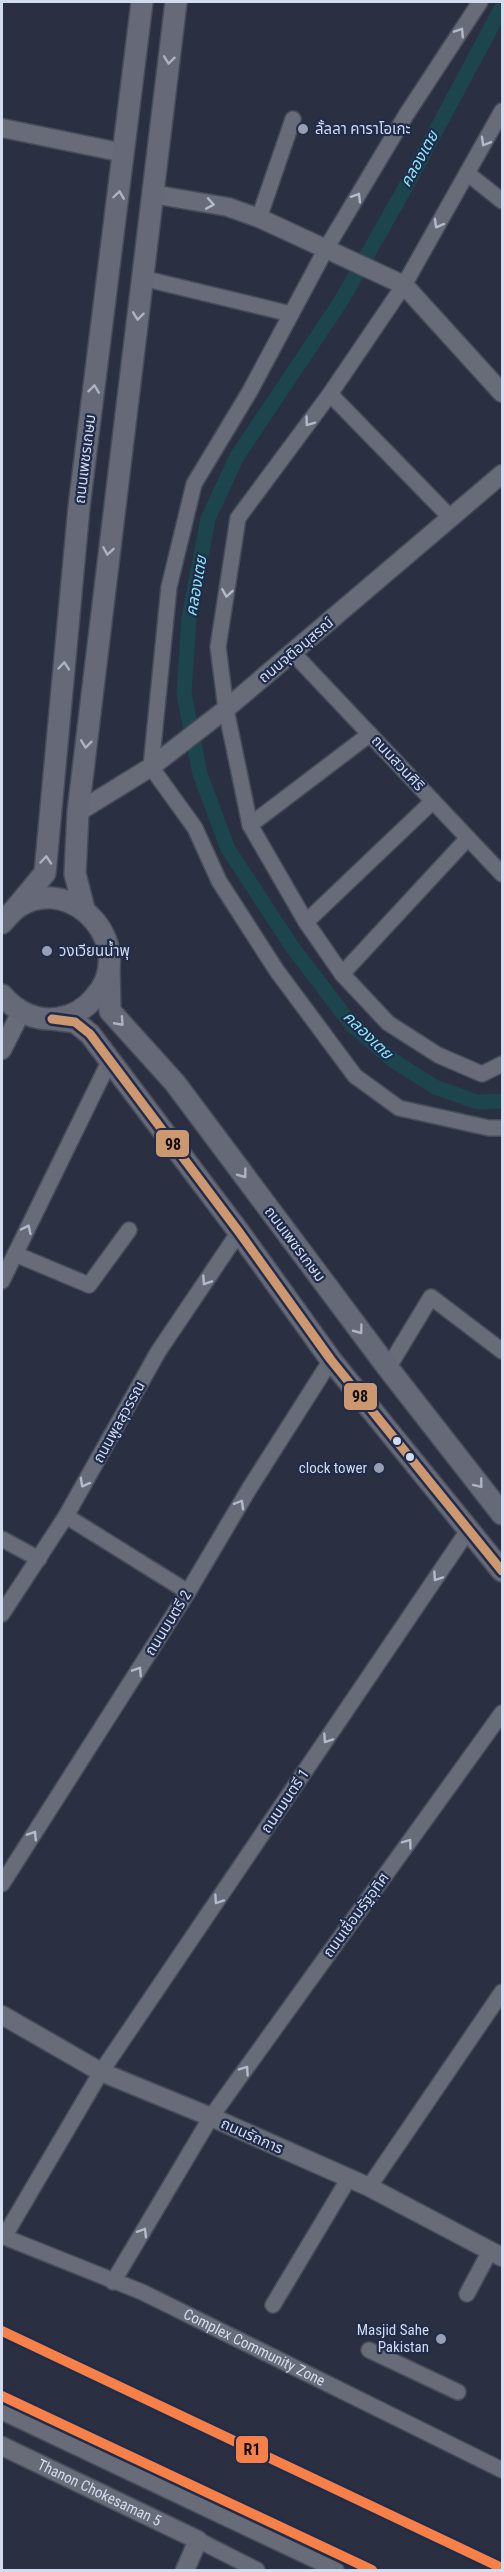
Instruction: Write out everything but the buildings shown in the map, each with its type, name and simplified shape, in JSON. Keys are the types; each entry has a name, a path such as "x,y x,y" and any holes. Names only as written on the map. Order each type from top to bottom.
{"main road":[{"name":"ถนนเพชรเกษม","path":"9,916 45,873 79,507 142,2"},
{"path":"84,909 75,874 78,812 176,2"},
{"path":"79,507 115,511"},
{"path":"9,916 32,901 50,898 62,899 84,909"},
{"name":"ถนนเพชรเกษม","path":"84,909 96,920 105,934 109,951 110,1011 175,1083 388,1368 502,1514"},
{"path":"52,1019 72,1014 90,1003 102,987 109,968"},
{"path":"2,995 21,1012 36,1018 75,1022 90,1034 239,1232 331,1360 502,1571"}],"street":[{"path":"480,2 406,115 327,248 250,391 194,484 169,587 151,767 195,828 219,881 277,971 355,1076 399,1108 489,1128 502,1128"},
{"path":"502,111 404,285 330,394 238,518 218,647 226,709 250,825 306,922 342,974 388,1023 438,1055 482,1074 502,1064"},
{"path":"259,218 293,119"},
{"path":"2,128 124,153"},
{"path":"467,173 502,201"},
{"path":"152,194 228,207 259,218 404,285 502,393"},
{"path":"142,278 291,314"},
{"path":"330,394 451,518"},
{"name":"ถนนจุติอนุสรณ์","path":"78,812 151,767 226,709 502,474"},
{"name":"ถนนสวนศิริ","path":"293,653 502,874"},
{"path":"250,825 370,734"},
{"path":"306,922 433,801"},
{"path":"342,974 468,838"},
{"path":"2,1050 21,1012"},
{"path":"2,1281 110,1060"},
{"path":"15,1254 89,1285 129,1230"},
{"name":"ถนนพูลสุวรรณ","path":"2,1614 66,1516 158,1352 239,1232"},
{"path":"388,1368 431,1297 502,1351"},
{"name":"ถนนมนตรี 2","path":"2,1884 188,1592 249,1489 331,1360"},
{"path":"66,1516 188,1592"},
{"name":"ถนนมนตรี 1","path":"3,2236 101,2072 470,1529"},
{"path":"2,1539 39,1559"},
{"name":"ถนนเชื่อมรัฐอุทิศ","path":"113,2282 211,2118 502,1713"},
{"path":"369,2187 502,1992"},
{"name":"ถนนรัถการ","path":"2,2015 101,2072 369,2187 496,2254"},
{"path":"273,2305 349,2178"},
{"name":"Complex Community Zone","path":"3,2236 142,2292 502,2470"},
{"path":"467,2294 496,2254"},
{"path":"369,2350 458,2392"},
{"path":"2,2412 336,2571"},
{"name":"Thanon Chokesaman 5","path":"2,2446 198,2540"},
{"path":"185,2571 198,2540 257,2571"}],"waterway":[{"name":"คลองเตย","path":"502,7 409,181 341,301 236,458 208,519 189,618 184,694 200,774 228,849 293,948 351,1024 394,1061 435,1087 477,1102 502,1101"}],"transit line":[{"name":"98","path":"52,1019 75,1022 90,1034 239,1232 331,1360 502,1571"},
{"name":"R1","path":"2,2331 502,2568"},
{"name":"R1","path":"2,2396 372,2570"}],"place":[{"name":"ลั้ลลา คาราโอเกะ","path":"303,129"},
{"name":"วงเวียนน้ำพุ","path":"47,951"},
{"name":"clock tower","path":"379,1468"},
{"name":"Masjid Sahe Pakistan","path":"441,2339"}]}
